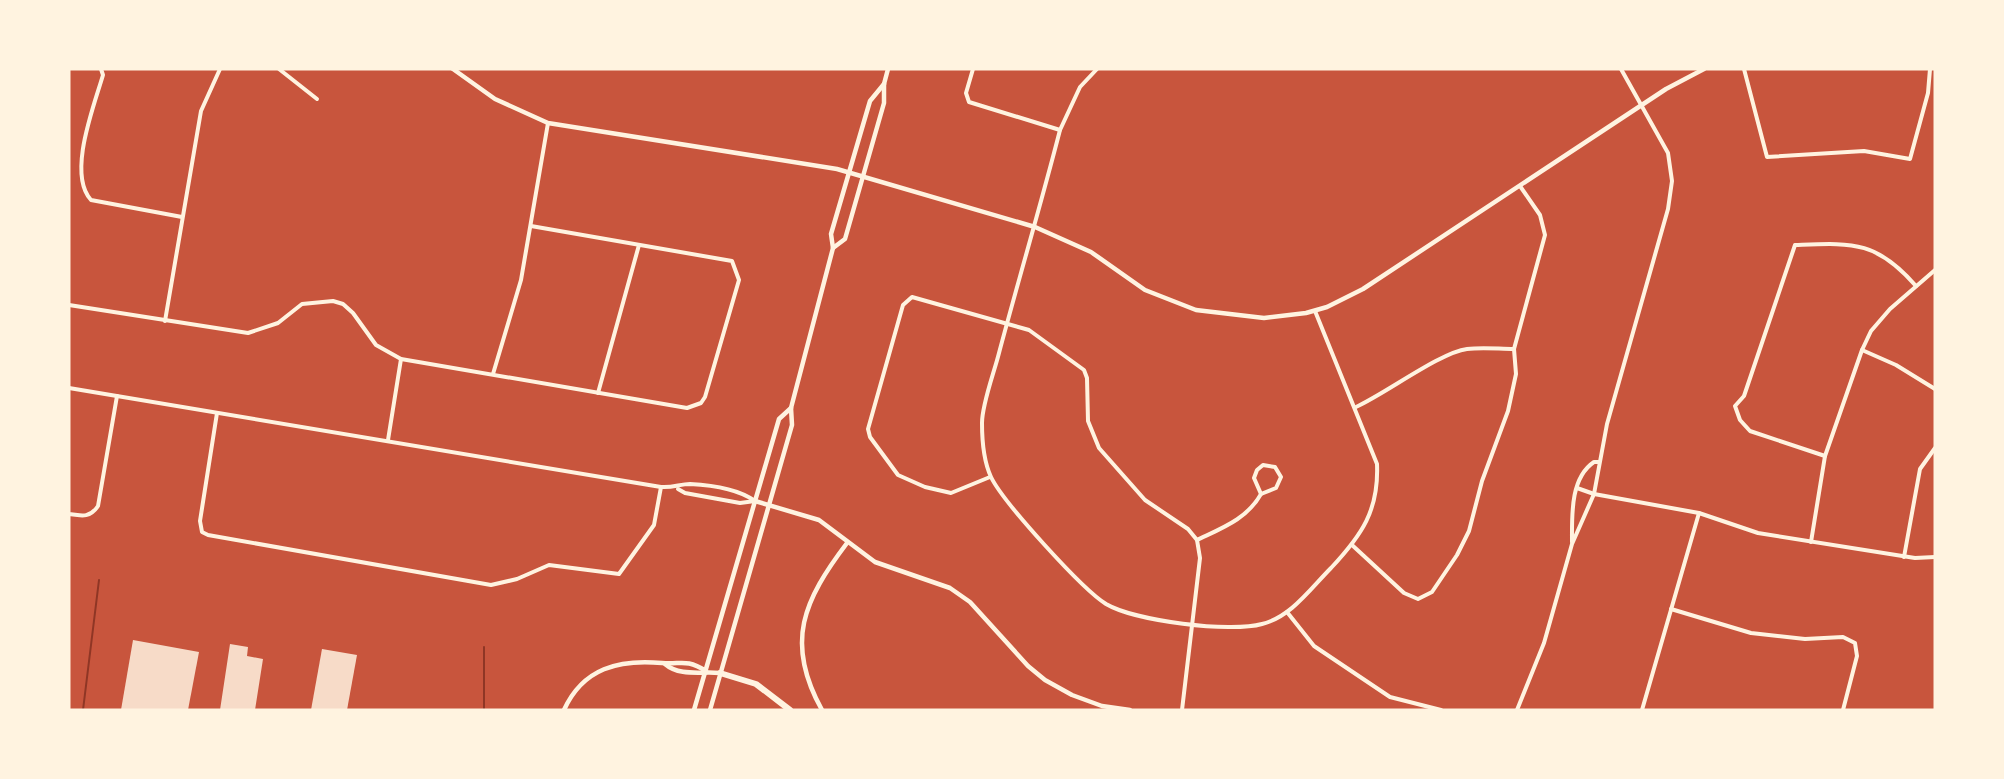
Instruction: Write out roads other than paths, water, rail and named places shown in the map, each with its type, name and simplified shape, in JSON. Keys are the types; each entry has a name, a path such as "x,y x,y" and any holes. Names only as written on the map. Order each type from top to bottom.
{"highway":[{"path":"720,673 756,684 790,710"}],"street":[{"path":"101,69 103,75 83,149 83,189 92,200 182,217"},
{"path":"165,321 201,111 220,69"},
{"path":"279,69 317,99"},
{"path":"453,69 495,99 548,123 849,173 1035,227 1091,252 1145,290 1196,310 1264,318 1315,311 1363,289 1642,105 1704,69"},
{"path":"833,248 845,239 884,103 884,84 888,69"},
{"path":"973,69 966,93 969,102 1059,130"},
{"path":"1097,69 1080,87 1059,130 1035,227 1006,322 982,421 990,477 1022,517 1088,591 1108,605 1132,615 1230,629 1263,624 1287,612 1352,545 1365,526 1378,486 1377,464 1356,407 1315,311"},
{"path":"1517,710 1544,643 1572,544 1594,494 1610,413 1668,209 1672,181 1668,153 1663,140 1621,69"},
{"path":"1744,69 1767,157 1864,151 1910,159 1928,93 1930,69"},
{"path":"710,710 792,425 791,408 833,248 831,234 870,101 884,84"},
{"path":"493,374 521,280 548,123"},
{"path":"1352,545 1404,593 1418,599 1432,592 1457,555 1468,531 1482,481 1508,411 1516,374 1514,349 1545,235 1540,215 1520,186"},
{"path":"69,305 248,333 270,327 284,320 302,304 333,301 344,304 353,313 376,345 401,360 687,408 701,403 705,397 739,280 732,261 531,226"},
{"path":"1825,456 1750,431 1740,420 1736,406 1744,396 1795,245 1852,244 1872,250 1890,259 1916,286"},
{"path":"598,393 639,245"},
{"path":"1811,542 1825,456 1862,350 1871,332 1883,316 1935,270"},
{"path":"990,477 951,493 925,487 898,475 870,437 868,429 903,305 912,297 1029,330 1084,370 1087,378 1088,421 1105,457 1145,500 1188,529 1197,540 1200,558 1182,710"},
{"path":"1356,407 1391,390 1445,356 1466,349 1514,349"},
{"path":"1862,350 1896,365 1935,389"},
{"path":"388,440 401,360"},
{"path":"69,388 661,487 678,488 687,484 742,492 755,501 819,520 847,543 891,569 928,578 950,588 970,602 1028,666 1045,680 1072,695 1102,706 1130,710"},
{"path":"69,514 84,517 90,515 98,506 117,396"},
{"path":"694,710 779,418 791,408"},
{"path":"217,413 200,521 202,532 208,535 490,585 517,579 549,565 619,574 654,525 661,487"},
{"path":"1904,557 1920,469 1935,448"},
{"path":"1572,544 1572,512 1577,488 1587,467 1594,462 1599,462"},
{"path":"1197,540 1244,515 1252,509 1261,494 1276,488 1280,481 1280,472 1271,465 1259,467 1255,474 1255,482 1261,494"},
{"path":"678,488 685,493 740,504 755,501"},
{"path":"1577,488 1594,494 1699,513 1758,533 1904,557 1935,557"},
{"path":"1642,710 1699,513"},
{"path":"822,710 805,667 803,633 809,602 817,585 847,543"},
{"path":"1671,609 1751,633 1805,639 1844,637 1856,643 1857,656 1843,710"},
{"path":"1287,612 1314,646 1390,697 1441,710"},
{"path":"564,710 571,696 583,683 610,666 636,661 665,664 673,661 695,664 706,671"},
{"path":"665,664 671,669 692,674 706,671 720,673"}],"waterway":[{"path":"83,710 99,580"},
{"path":"484,647 484,710"}]}
